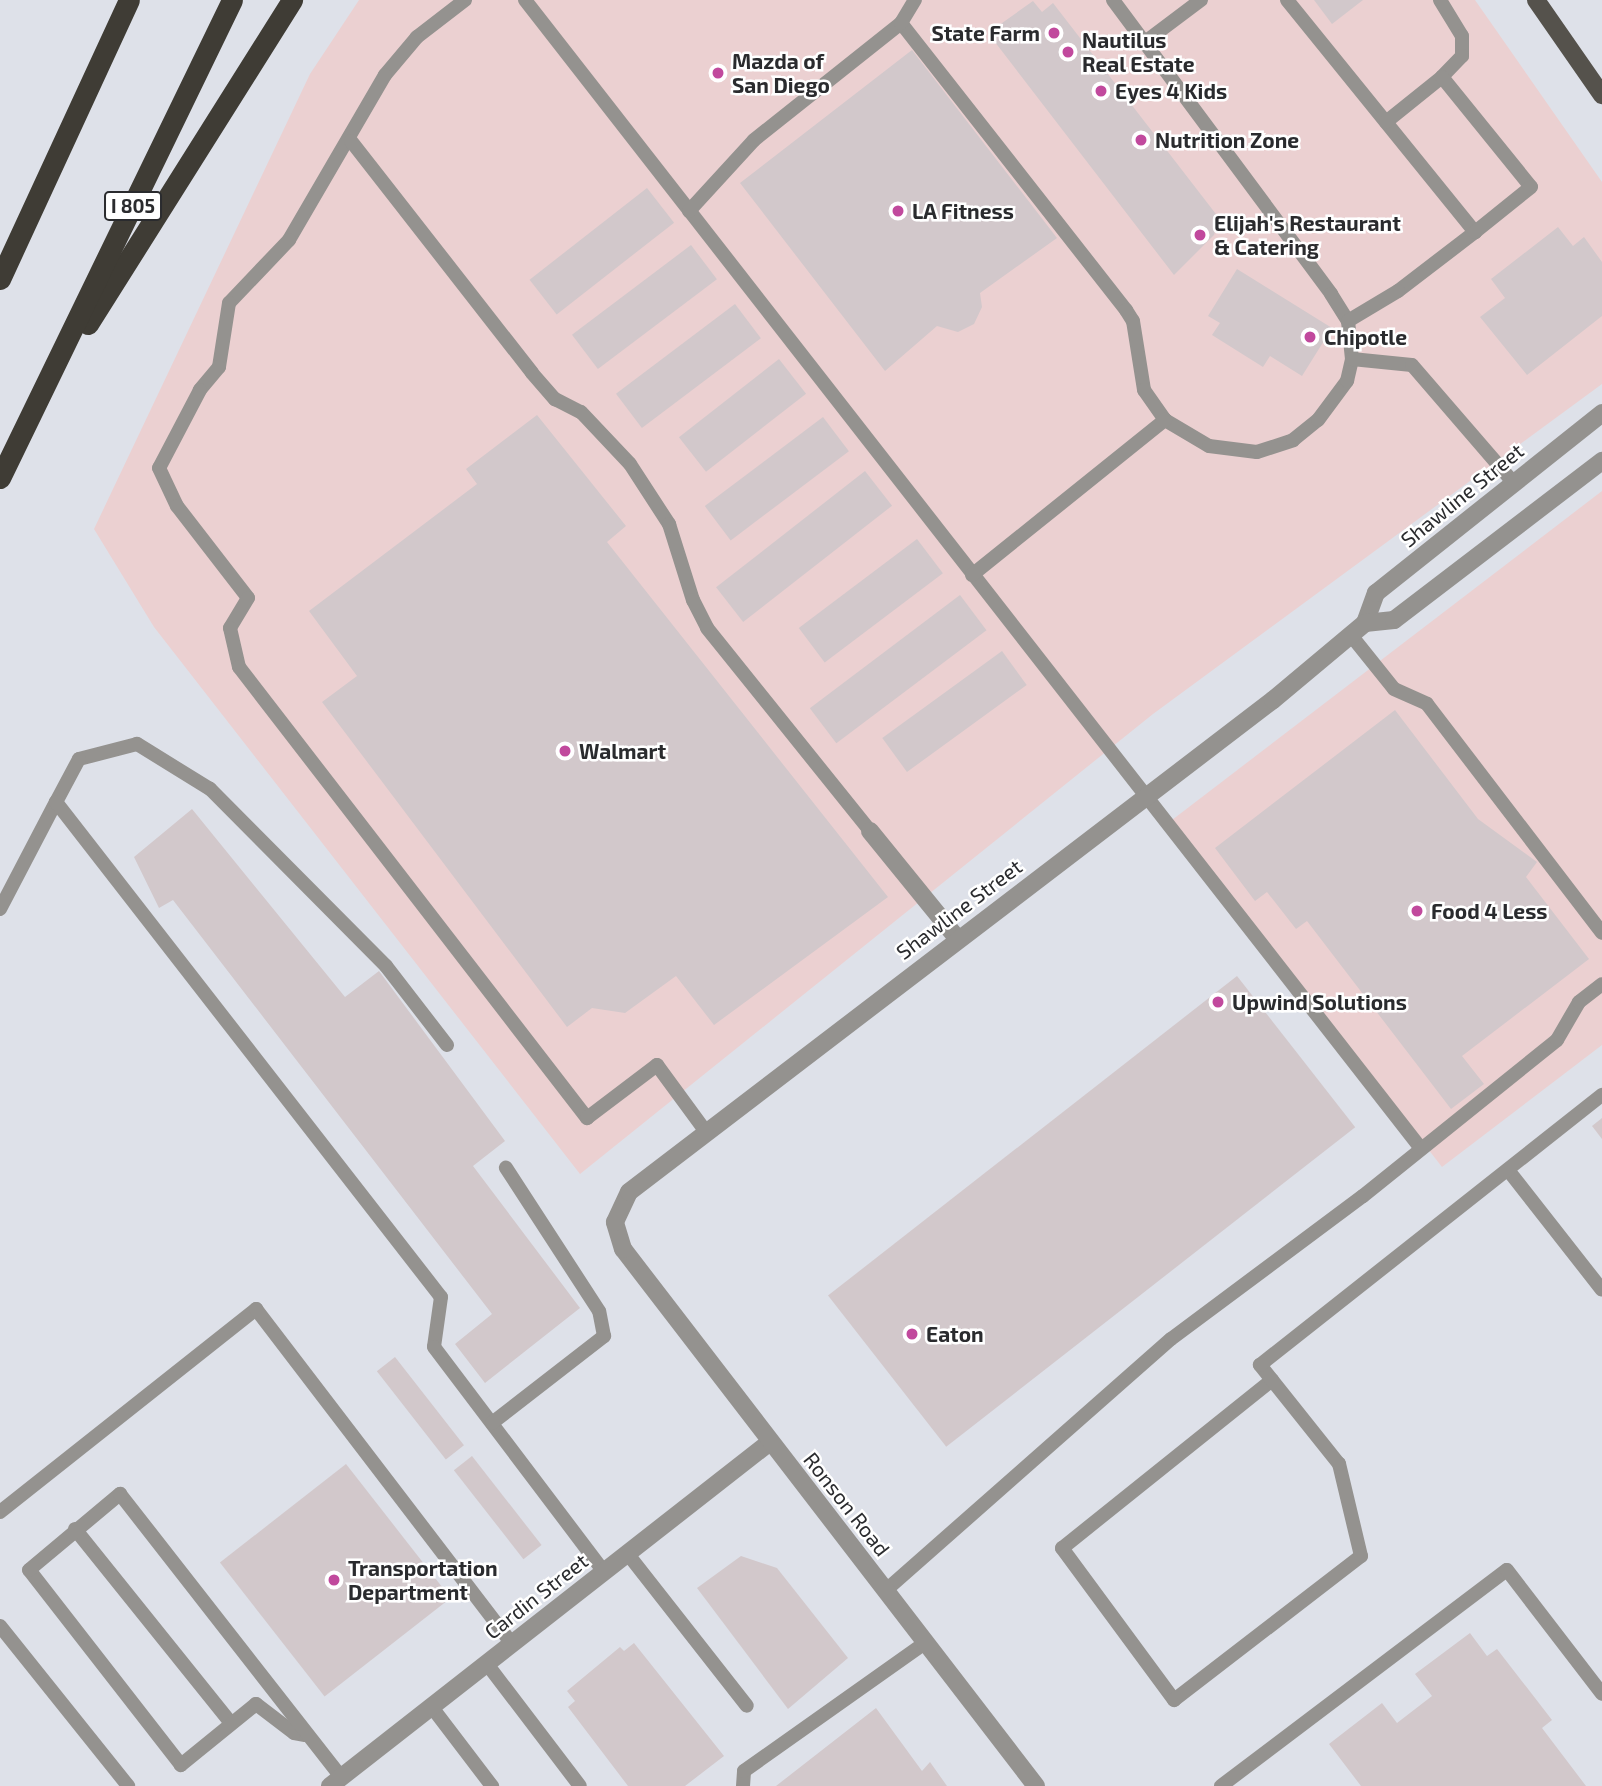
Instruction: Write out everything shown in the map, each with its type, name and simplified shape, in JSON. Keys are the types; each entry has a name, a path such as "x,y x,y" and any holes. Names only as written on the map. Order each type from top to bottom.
{"highway":[{"path":"0,279 129,0"},
{"name":"I 805","path":"0,478 232,0"},
{"path":"33,411 292,0"}],"main road":[{"path":"1536,0 1602,95"}],"street":[{"name":"Shawline Street","path":"623,1249 615,1222 629,1192 1273,700 1358,629 1376,593 1602,413"},
{"name":"Shawline Street","path":"1358,629 1394,620 1599,469"},
{"path":"870,831 957,939"},
{"name":"Ronson Road","path":"623,1249 1036,1786"},
{"name":"Cardin Street","path":"335,1782 770,1441"}],"lane":[{"path":"465,0 417,37 385,75 351,141 289,240 229,303 219,367 200,390 159,468 177,506 247,598 230,628 239,667 587,1118 657,1065 706,1132"},
{"path":"526,0 1144,797 1420,1147"},
{"path":"689,211 754,140 901,23 915,0"},
{"path":"901,23 1126,310 1133,321 1144,390 1165,420 1209,446 1234,452 1273,449 1318,420 1347,381 1352,359 1348,321 1113,0"},
{"path":"1145,42 1201,0"},
{"path":"1287,0 1475,232"},
{"path":"1386,122 1442,77 1462,56 1462,36 1440,0"},
{"path":"1348,321 1398,291 1531,187 1442,77"},
{"path":"351,141 532,373 555,399 581,412 630,464 669,524 689,589 707,628 870,831"},
{"path":"1352,359 1412,365 1514,483"},
{"path":"972,575 1165,420"},
{"path":"1358,629 1394,690 1427,704 1602,933"},
{"path":"0,909 79,760 137,744 210,789 386,966 447,1045"},
{"path":"56,802 440,1297 434,1347 604,1572"},
{"path":"885,1591 1171,1339 1363,1196 1420,1147 1557,1040 1579,1002 1602,984"},
{"path":"1272,1380 1062,1548 1174,1700 1362,1556 1339,1464 1272,1380 1260,1365 1602,1096"},
{"path":"492,1423 604,1336 599,1311 506,1168"},
{"path":"1508,1170 1602,1290"},
{"path":"0,1512 256,1310 512,1644"},
{"path":"305,1735 294,1732 256,1704 230,1722 181,1765 29,1570 120,1494 304,1726 305,1735 335,1782"},
{"path":"75,1529 230,1722"},
{"path":"627,1553 747,1706"},
{"path":"1222,1786 1507,1570 1602,1694"},
{"path":"0,1626 128,1786"},
{"path":"743,1786 744,1771 925,1643"},
{"path":"487,1664 580,1786"},
{"path":"432,1706 492,1786"}],"shaded area":[{"path":"359,0 1475,0 1602,182 1602,384 1153,714 580,1174 154,627 94,529 310,74"},
{"path":"1602,491 1602,1045 1442,1167 1172,820"}],"building":[{"path":"1314,0 1363,0 1332,24"},
{"path":"1033,1 1042,12 1053,3 1219,218 1214,235 1174,275 988,33"},
{"name":"LA Fitness","path":"912,50 1057,238 980,293 982,307 974,324 958,332 937,326 885,371 740,183"},
{"path":"647,188 674,223 557,314 530,280"},
{"path":"1558,227 1573,246 1584,237 1602,262 1602,316 1527,375 1480,317 1505,298 1491,279"},
{"path":"691,245 717,279 598,369 572,335"},
{"path":"1237,269 1332,328 1302,376 1270,356 1263,367 1212,335 1220,323 1208,316"},
{"path":"735,304 761,338 642,428 616,394"},
{"path":"779,359 806,394 706,472 679,437"},
{"name":"Walmart","path":"537,415 626,526 607,542 888,897 714,1025 676,976 625,1013 592,1008 567,1027 322,702 357,676 309,611 477,484 466,469"},
{"path":"823,417 849,451 731,540 705,506"},
{"path":"865,471 892,506 743,622 716,587"},
{"path":"917,539 943,573 825,662 799,628"},
{"path":"960,595 986,630 836,743 810,708"},
{"path":"1002,651 1027,685 907,772 882,738"},
{"name":"Food 4 Less","path":"1395,710 1478,819 1537,862 1526,877 1589,959 1462,1056 1484,1084 1451,1109 1307,921 1296,929 1267,892 1255,901 1215,848"},
{"path":"192,809 345,997 379,971 505,1141 473,1166 580,1308 485,1383 455,1344 492,1314 173,900 159,908 134,857"},
{"path":"1237,976 1355,1127 946,1447 828,1296"},
{"path":"1602,1118 1602,1139 1592,1126"},
{"path":"395,1357 464,1445 446,1459 377,1371"},
{"path":"472,1456 542,1545 523,1559 454,1470"},
{"name":"Transportation Department","path":"346,1464 451,1598 325,1696 220,1563"},
{"path":"741,1556 777,1568 848,1658 788,1709 697,1588"},
{"path":"1470,1633 1487,1656 1497,1649 1552,1720 1542,1728 1586,1786 1361,1786 1329,1744 1382,1703 1397,1723 1432,1696 1415,1674"},
{"path":"634,1643 724,1756 685,1786 628,1786 568,1707 575,1701 567,1691 620,1647 624,1651"},
{"path":"876,1708 922,1771 930,1762 947,1786 776,1786"}],"place":[{"name":"State Farm","path":"1054,33"},
{"name":"Nautilus Real Estate","path":"1068,52"},
{"name":"Mazda of San Diego","path":"718,73"},
{"name":"Eyes 4 Kids","path":"1101,91"},
{"name":"Nutrition Zone","path":"1141,140"},
{"name":"LA Fitness","path":"898,211"},
{"name":"Elijah's Restaurant & Catering","path":"1200,235"},
{"name":"Chipotle","path":"1310,337"},
{"name":"Walmart","path":"565,751"},
{"name":"Food 4 Less","path":"1417,911"},
{"name":"Upwind Solutions","path":"1218,1002"},
{"name":"Eaton","path":"912,1334"},
{"name":"Transportation Department","path":"334,1580"}]}
